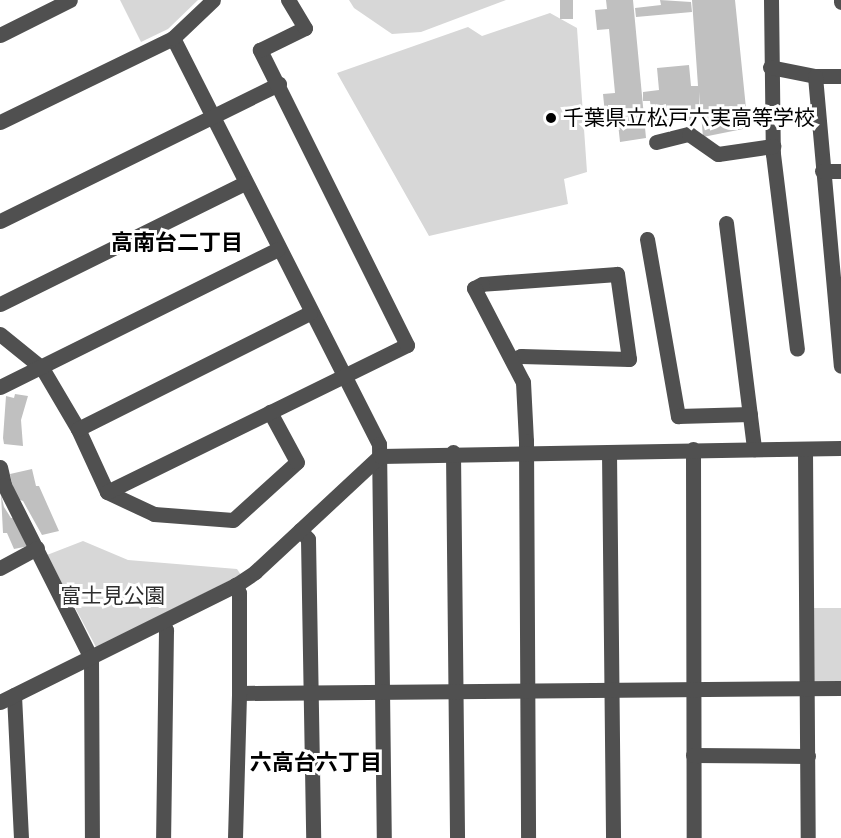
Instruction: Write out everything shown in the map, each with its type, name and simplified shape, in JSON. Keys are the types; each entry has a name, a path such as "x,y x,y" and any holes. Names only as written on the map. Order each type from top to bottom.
{"street":[{"path":"0,36 70,0"},
{"path":"0,122 173,38 213,0"},
{"path":"107,492 407,345 279,84 260,50 305,28 288,0"},
{"path":"771,0 770,67 773,146 797,349"},
{"path":"173,38 310,313 379,444 384,838"},
{"path":"770,67 815,76 841,76"},
{"path":"815,76 822,171 837,263 841,358"},
{"path":"0,221 279,84"},
{"path":"656,142 689,134 718,154 773,146"},
{"path":"822,171 841,171"},
{"path":"0,304 245,183"},
{"path":"726,223 754,449"},
{"path":"647,238 678,416 750,414"},
{"path":"0,387 278,249"},
{"path":"512,360 521,356 629,359 617,274 482,284 474,288 523,382 526,451 528,838"},
{"path":"78,429 310,313"},
{"path":"0,334 42,368 78,429 107,492 154,514 233,520 297,462 270,412"},
{"path":"0,702 236,585 380,456 453,452 841,448"},
{"path":"693,449 694,838"},
{"path":"806,450 808,838"},
{"path":"453,452 457,838"},
{"path":"609,452 613,838"},
{"path":"0,467 4,486 91,658 92,838"},
{"path":"300,530 308,539 313,838"},
{"path":"2,563 37,548"},
{"path":"235,838 239,693 239,593 236,585"},
{"path":"163,623 166,630 163,838"},
{"path":"239,693 841,688"},
{"path":"15,695 21,838"},
{"path":"693,755 808,756"}],"green space":[{"path":"120,0 198,0 168,29 141,42"},
{"path":"349,0 506,0 421,32 392,34 354,8"},
{"path":"550,13 577,28 587,172 564,179 568,204 429,236 337,73 468,27 482,36"},
{"name":"富士見公園","path":"83,541 128,560 237,569 241,575 96,647 47,555"},
{"path":"807,608 841,608 841,688 807,688"}],"building":[{"path":"560,0 573,0 573,19 560,19"},
{"path":"606,0 633,0 646,138 620,142 617,114 605,114 603,94 615,93 609,29 597,30 595,10 607,9"},
{"path":"660,0 691,2 692,12 636,17 635,8 661,5"},
{"path":"692,0 735,0 748,128 703,137 699,92 700,119 653,124 650,101 643,101 643,92 659,90 657,68 689,65 691,86 698,86"},
{"path":"15,394 28,396 21,420 23,446 4,444 3,438 6,396 14,398"},
{"path":"32,469 36,486 39,486 59,531 42,535 23,501 15,498 10,474"},
{"path":"1,494 4,507 11,518 15,518 29,546 14,549 7,533 3,533"}],"place":[{"name":"千葉県立松戸六実高等学校","path":"551,118"}],"district":[{"name":"高南台二丁目","path":"177,243"},
{"name":"六高台六丁目","path":"316,763"}]}
